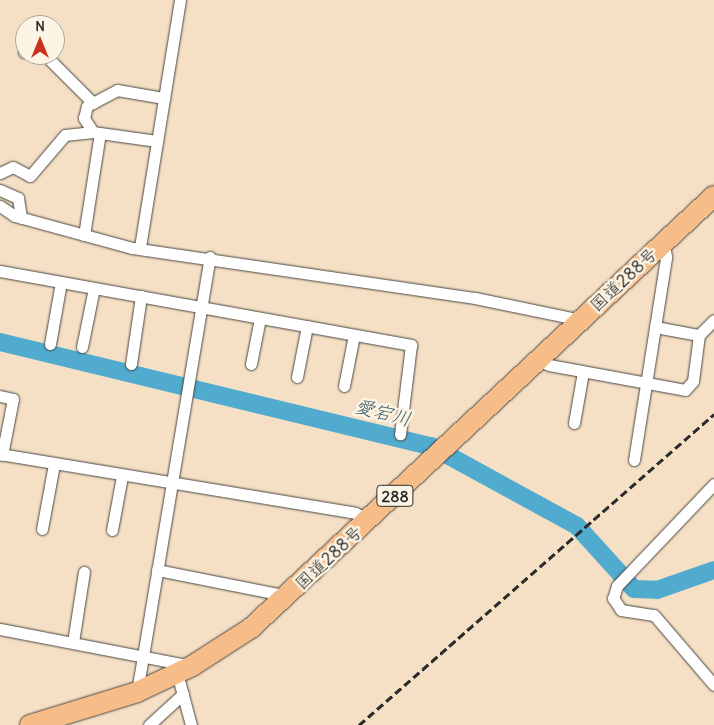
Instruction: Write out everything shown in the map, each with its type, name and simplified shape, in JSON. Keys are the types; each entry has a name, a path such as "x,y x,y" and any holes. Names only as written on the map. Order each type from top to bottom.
{"highway":[{"name":"国道288号","path":"30,725 137,692 185,669 233,641 288,596 714,196"}],"street":[{"path":"140,247 180,0"},
{"path":"56,65 93,103"},
{"path":"84,235 96,132 84,118 93,103 117,90 164,98"},
{"path":"0,173 13,167 30,176 65,135 96,132 157,141"},
{"path":"0,190 18,198 21,218"},
{"path":"0,206 21,218 84,235 140,247 475,298 581,320"},
{"path":"634,460 666,257 664,243"},
{"path":"137,692 210,257"},
{"path":"0,271 307,326 412,347 400,434"},
{"path":"50,344 61,282"},
{"path":"82,347 94,288"},
{"path":"131,364 141,296"},
{"path":"252,364 260,318"},
{"path":"538,360 583,372 688,389 699,335 714,320"},
{"path":"298,376 307,326"},
{"path":"655,327 699,335"},
{"path":"344,386 354,335"},
{"path":"574,424 583,372"},
{"path":"0,396 13,399 1,454 122,476 355,513 370,519"},
{"path":"42,529 54,464"},
{"path":"112,530 122,476"},
{"path":"714,484 617,586 613,598 621,610 654,615 714,685"},
{"path":"157,570 288,596"},
{"path":"73,642 84,572"},
{"path":"0,629 142,654 185,669 183,694 191,725"},
{"path":"149,725 183,694"}],"waterway":[{"name":"愛宕川","path":"0,342 431,446 577,526 634,589 657,590 714,570"}],"railway":[{"path":"359,725 714,414"}]}
